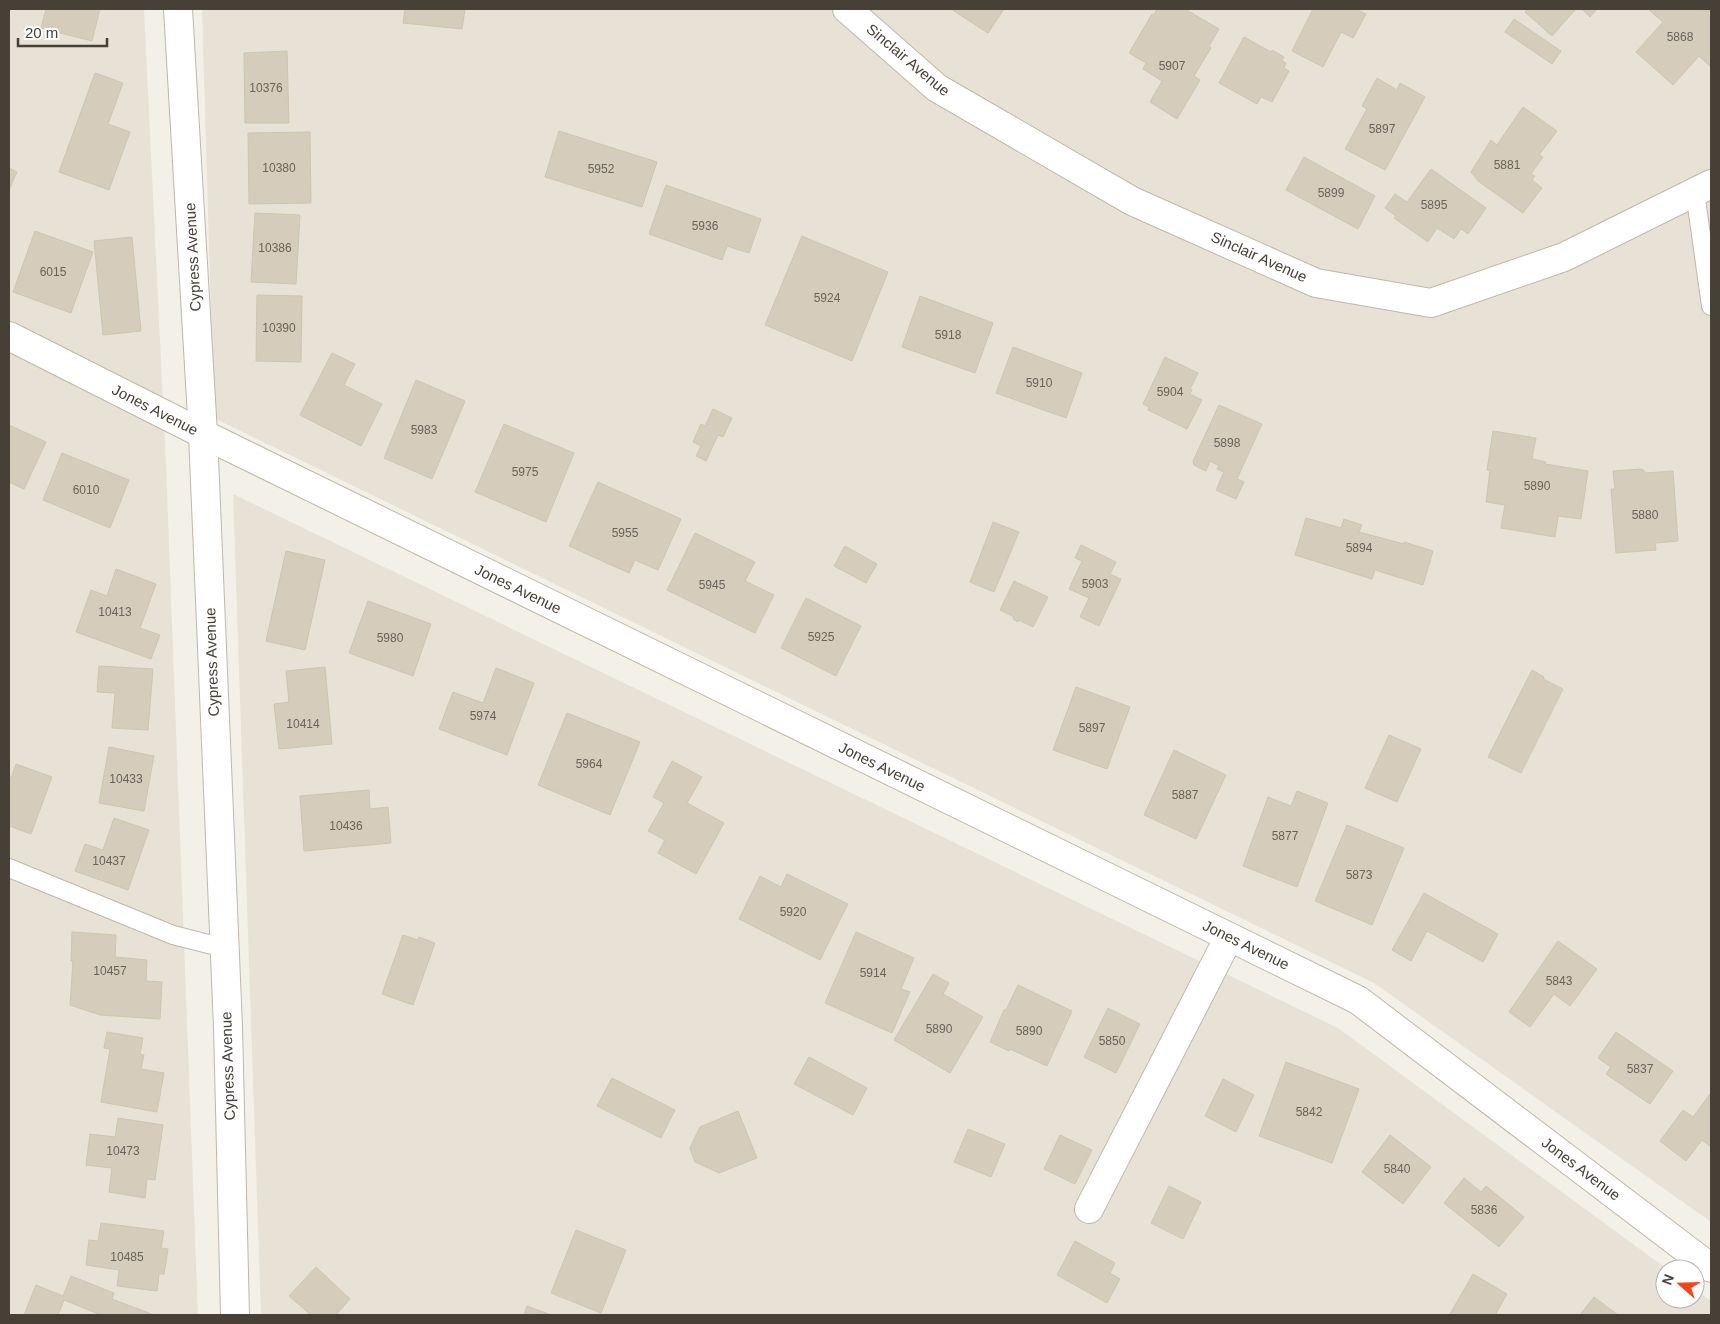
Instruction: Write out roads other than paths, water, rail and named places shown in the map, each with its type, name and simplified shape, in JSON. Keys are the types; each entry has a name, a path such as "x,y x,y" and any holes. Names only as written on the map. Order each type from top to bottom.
{"street":[{"name":"Cypress Avenue","path":"178,9 203,434 224,948 234,1315"},
{"name":"Sinclair Avenue","path":"848,9 937,88 1132,201 1316,283 1431,303 1564,257 1703,188"},
{"name":"Jones Avenue","path":"9,336 203,434 1358,1000 1711,1268"},
{"path":"1089,1209 1230,937"}],"lane":[{"path":"1703,188 1711,306"},
{"path":"9,868 173,935 224,948"}]}
